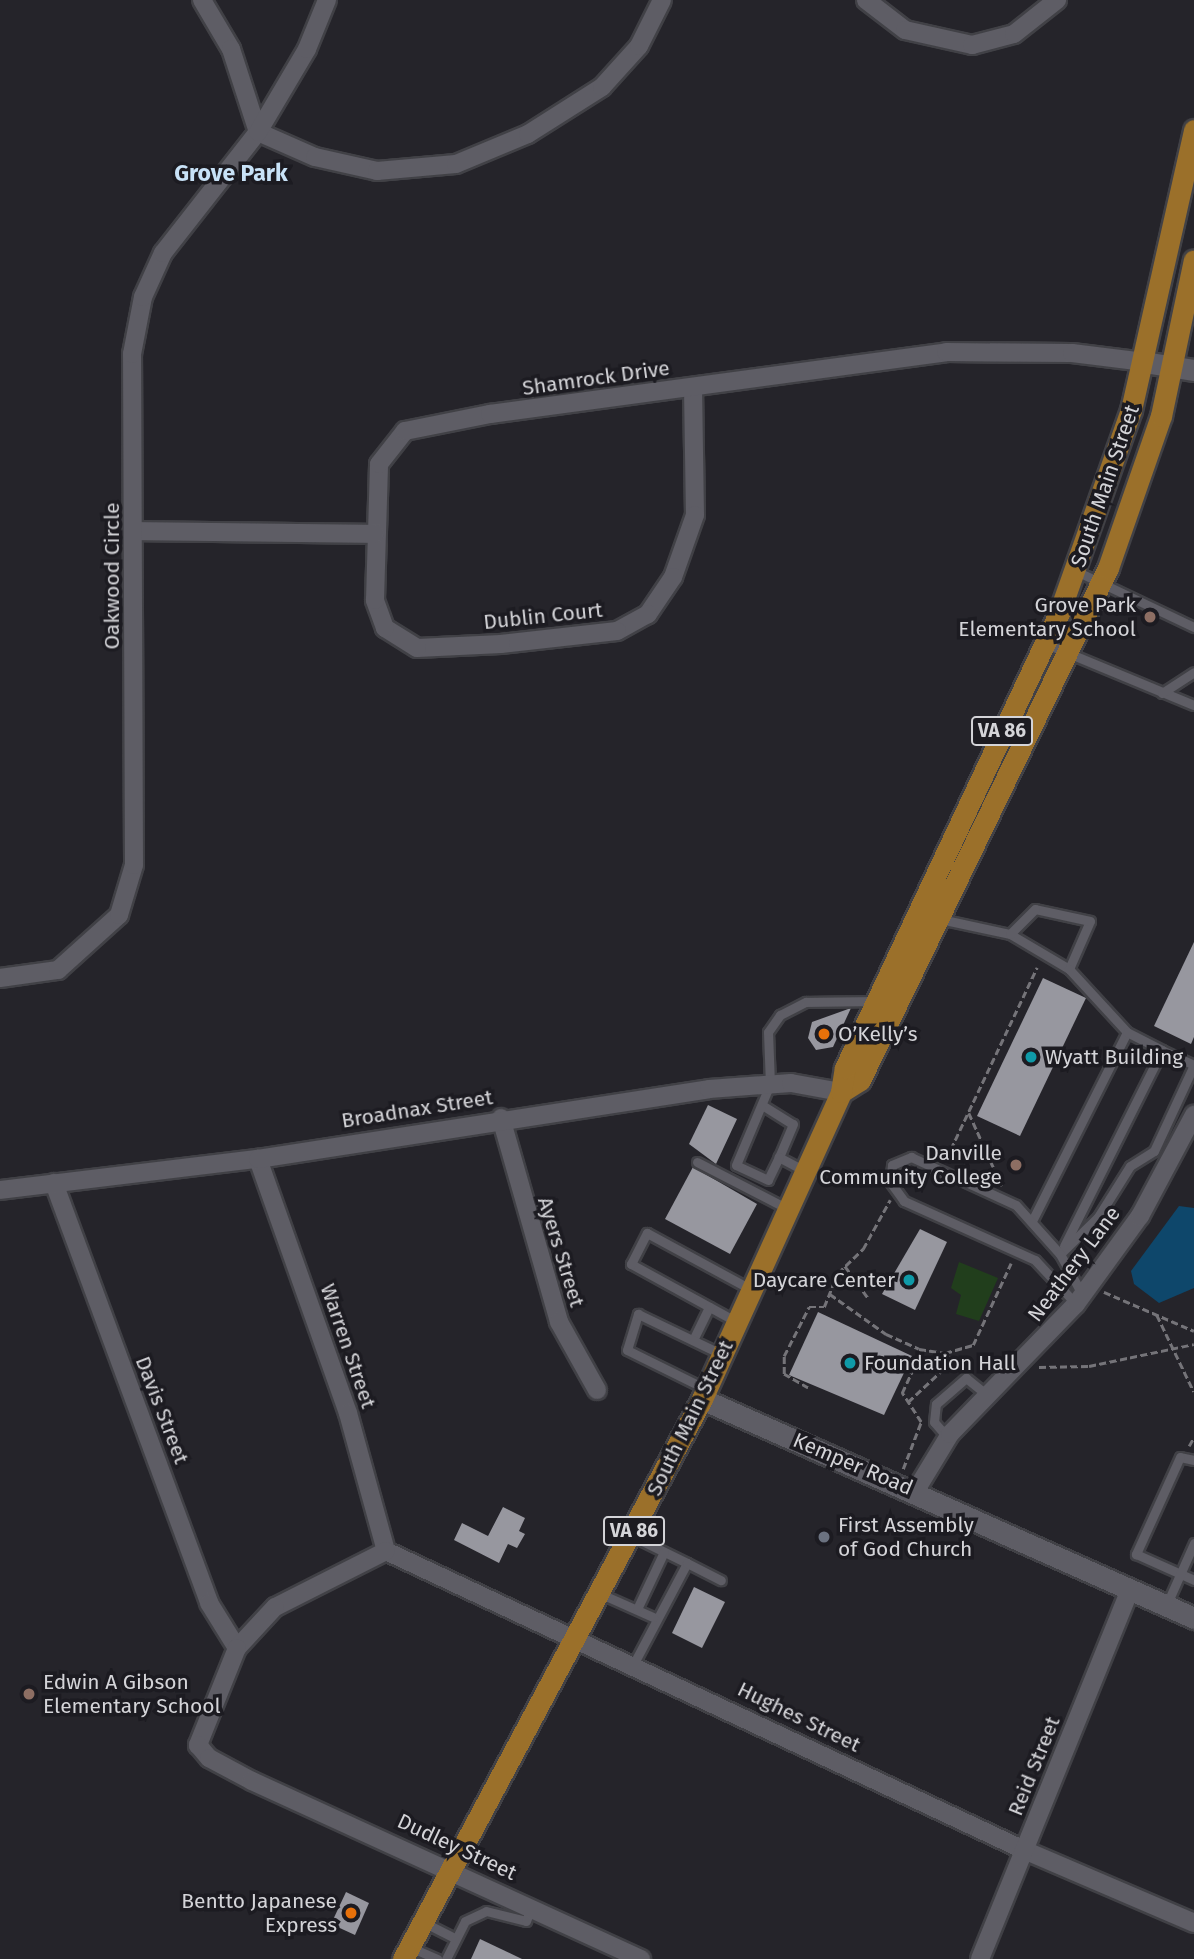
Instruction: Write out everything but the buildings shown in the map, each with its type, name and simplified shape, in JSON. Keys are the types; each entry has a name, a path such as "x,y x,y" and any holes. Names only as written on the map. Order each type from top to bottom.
{"main road":[{"name":"South Main Street","path":"406,1953 632,1536 704,1394 841,1092 845,1068 879,1001 1076,571 1144,362 1194,130"},
{"name":"South Main Street","path":"841,1092 860,1080 1070,654 1102,582 1184,368 1194,260"}],"street":[{"path":"202,0 231,49 258,132 315,157 377,171 456,164 528,134 603,87 639,46 662,0"},
{"name":"Oakwood Circle","path":"0,978 58,970 119,915 134,865 136,531 132,354 143,297 163,253 258,132 307,49 327,0"},
{"path":"866,0 905,30 972,45 1014,34 1057,0"},
{"name":"Shamrock Drive","path":"375,534 379,464 405,431 946,352 1072,353 1144,362"},
{"path":"1144,362 1184,368"},
{"name":"Dublin Court","path":"375,534 378,614 402,643 425,648 501,644 632,625 673,576 695,515 693,388"},
{"path":"136,531 375,534"},
{"name":"Broadnax Street","path":"0,1190 258,1159 501,1118 770,1084 841,1092"},
{"name":"Neathery Lane","path":"907,1486 948,1438 1017,1368 1083,1295 1164,1177 1194,1115"},
{"name":"Ayers Street","path":"501,1118 555,1311 597,1391"},
{"name":"Warren Street","path":"258,1159 348,1413 386,1552"},
{"name":"Davis Street","path":"54,1183 209,1604 237,1648"},
{"name":"Kemper Road","path":"704,1394 1194,1618"},
{"path":"237,1648 275,1607 386,1552"},
{"name":"Hughes Street","path":"386,1552 634,1663 1024,1850 1194,1923"},
{"name":"Reid Street","path":"980,1959 1130,1590"},
{"name":"Dudley Street","path":"237,1648 198,1745 209,1758 252,1781 452,1869 641,1959"}],"lane":[{"path":"1076,571 1194,627"},
{"path":"1044,643 1194,705"},
{"path":"1162,693 1194,672"},
{"path":"1010,934 1035,909 1090,921 1069,969"},
{"path":"940,919 1010,934 1069,969 1127,1032 1194,1065 1154,1151 1130,1166 1098,1217 1060,1254"},
{"path":"762,1105 789,1116 793,1124 781,1141 768,1180 736,1165 757,1130 762,1105 770,1084 768,1032 780,1015 806,1002 879,1001"},
{"path":"1033,1219 1127,1032"},
{"path":"1060,1254 1162,1050"},
{"path":"905,1156 1016,1205 1033,1219 1060,1254 1083,1295 1016,1251 894,1191 890,1173 905,1156"},
{"path":"773,1162 805,1171"},
{"path":"697,1163 788,1209"},
{"path":"737,1322 631,1264 647,1233 752,1289"},
{"path":"693,1340 709,1307"},
{"path":"704,1394 627,1350 638,1314 722,1354"},
{"path":"948,1438 934,1422 933,1410 970,1378 988,1396"},
{"path":"1194,1460 1180,1457 1136,1555 1194,1580"},
{"path":"632,1536 721,1580"},
{"path":"1166,1606 1194,1543"},
{"path":"637,1609 664,1552"},
{"path":"634,1663 653,1617 667,1607 687,1563"},
{"path":"601,1594 653,1617"},
{"path":"446,1959 465,1921 486,1911 526,1921 532,1907"},
{"path":"423,1922 455,1938"},
{"path":"406,1953 437,1959"}],"path":[{"path":"948,1174 945,1157 1037,967"},
{"path":"968,1112 988,1166 1016,1205"},
{"path":"808,1388 784,1374 784,1356 809,1307 824,1307 845,1266 863,1249 894,1191"},
{"path":"830,1294 886,1334 922,1350 945,1353 978,1338 1016,1251"},
{"path":"845,1266 869,1299"},
{"path":"1083,1295 1157,1315 1194,1331"},
{"path":"1157,1315 1171,1349 1194,1392"},
{"path":"1017,1368 1089,1366 1194,1345"},
{"path":"907,1486 921,1422 902,1393 922,1350"},
{"path":"945,1353 970,1378"},
{"path":"908,1402 953,1360"}],"green space":[{"path":"959,1262 998,1278 979,1321 956,1314 961,1295 951,1288"}],"water":[{"path":"1179,1206 1194,1208 1194,1288 1159,1303 1134,1284 1131,1271"}],"place":[{"name":"Grove Park Elementary School","path":"1150,617"},
{"name":"O’Kelly’s","path":"824,1034"},
{"name":"Wyatt Building","path":"1031,1057"},
{"name":"Danville Community College","path":"1016,1165"},
{"name":"Daycare Center","path":"909,1280"},
{"name":"Foundation Hall","path":"850,1363"},
{"name":"First Assembly of God Church","path":"824,1537"},
{"name":"Edwin A Gibson Elementary School","path":"29,1694"},
{"name":"Bentto Japanese Express","path":"351,1913"}],"district":[{"name":"Grove Park","path":"231,173"}]}
